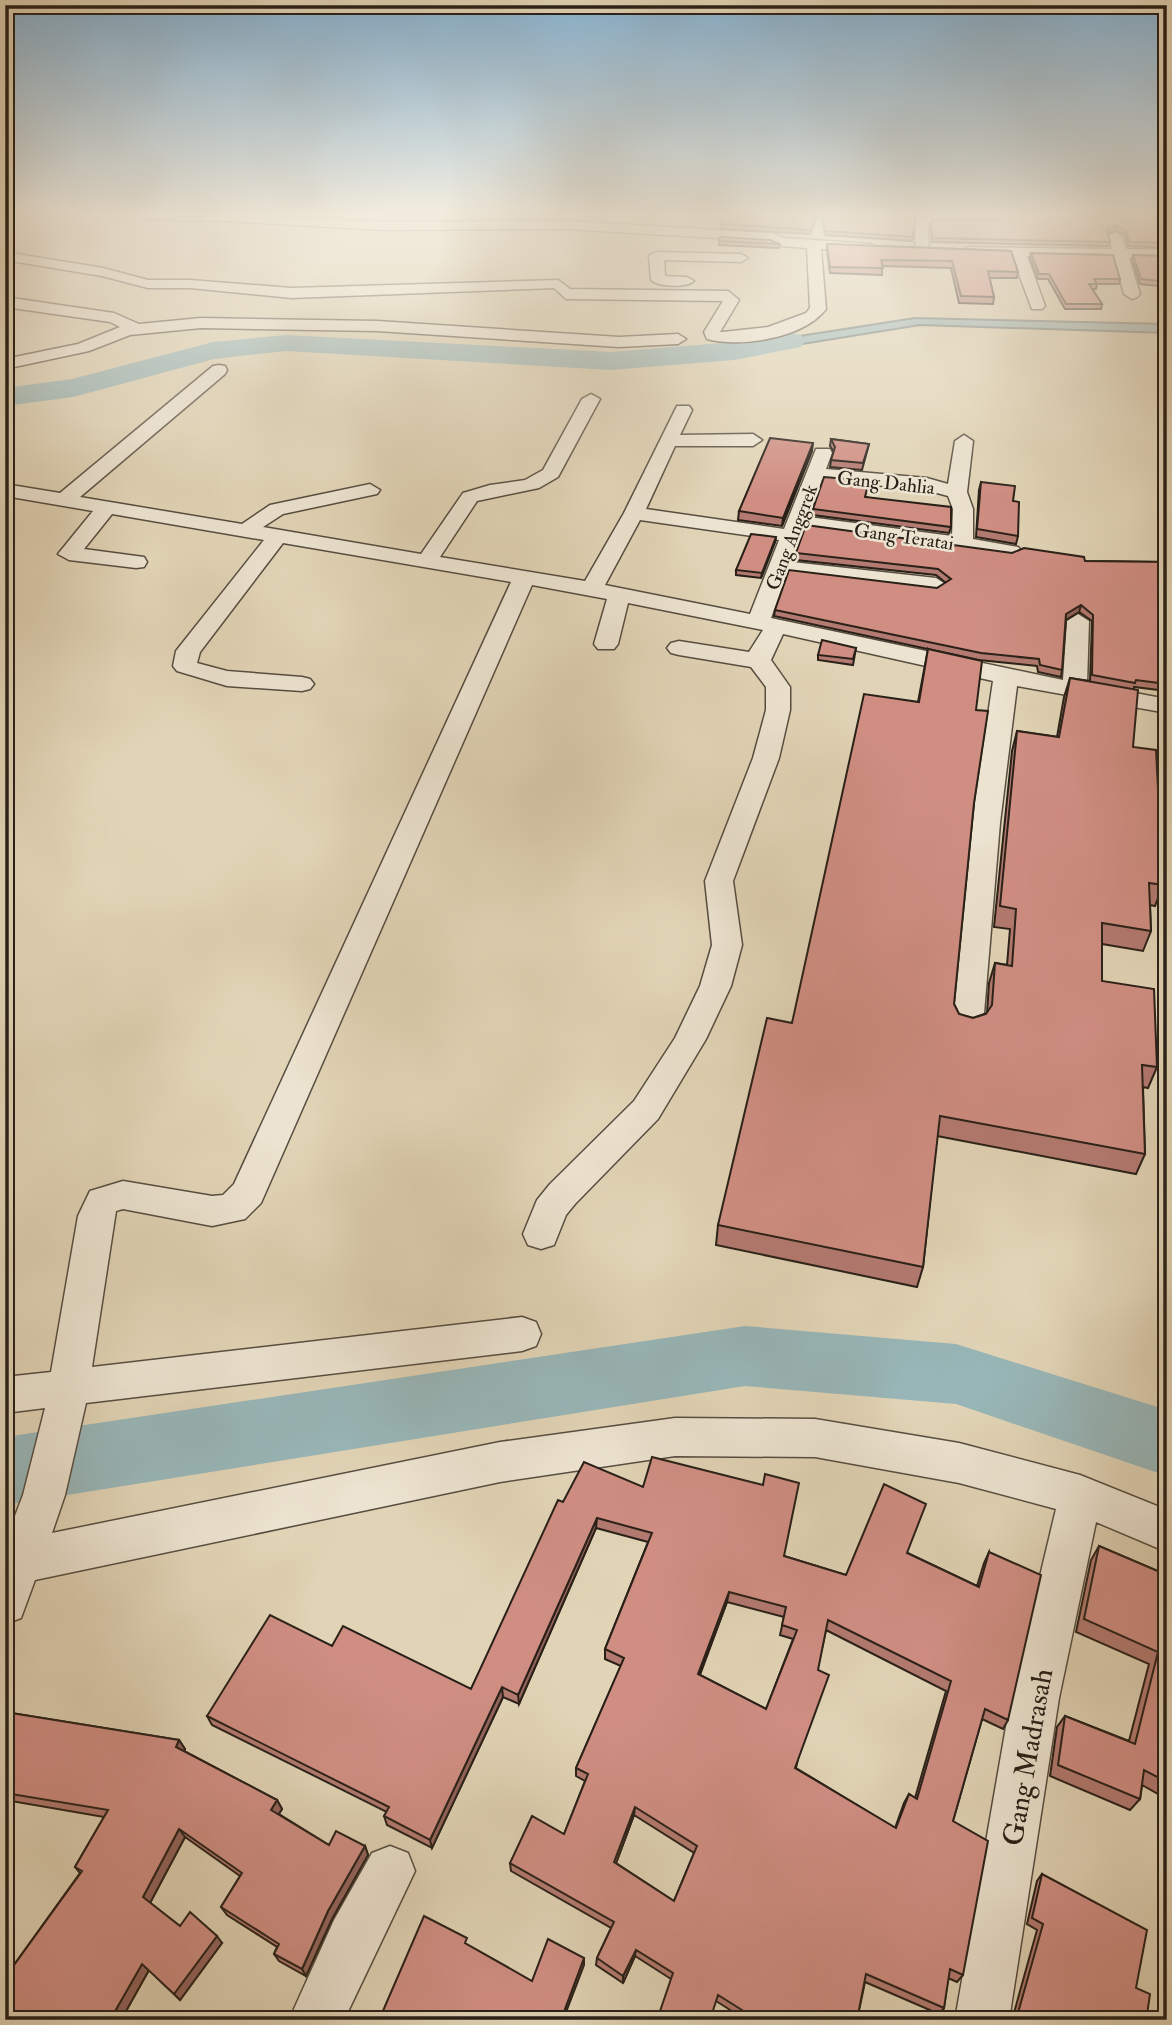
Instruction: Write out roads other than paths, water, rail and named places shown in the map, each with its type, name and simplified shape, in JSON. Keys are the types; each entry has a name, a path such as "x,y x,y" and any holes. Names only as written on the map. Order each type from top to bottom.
{"street":[{"path":"42,308 114,318 135,328"},
{"path":"727,308 712,332 713,336 727,338 789,326 813,317 818,308"},
{"path":"5,364 83,348 135,328 201,323 377,326 594,341 678,339"},
{"path":"64,500 219,370"},
{"path":"425,563 470,497 528,486 542,481 551,473 591,399"},
{"path":"592,590 634,513 683,410"},
{"path":"670,441 753,440"},
{"path":"962,544 963,509 957,492 964,441"},
{"name":"Gang Anggrek","path":"758,661 779,567 823,453"},
{"name":"Gang Dahlia","path":"815,474 927,484 957,492"},
{"path":"5,490 620,595 768,624 1006,677 1167,706"},
{"path":"246,530 277,509 370,490"},
{"path":"107,507 69,554 136,562"},
{"name":"Gang Teratai","path":"634,513 1011,551"},
{"path":"279,535 184,660 185,666 212,675 302,684"},
{"path":"779,567 936,585"},
{"path":"5,1602 13,1562 44,1495 66,1402 96,1216 103,1201 123,1195 212,1211 232,1209 248,1193 524,578"},
{"path":"606,644 620,595"},
{"path":"1074,689 1078,621"},
{"path":"541,1234 553,1205 637,1122 657,1093 699,1021 722,965 727,945 718,891 719,881 762,765 778,708 776,683 758,661 679,648"},
{"path":"967,1025 986,823 1006,677"},
{"path":"5,1395 66,1402 522,1334"},
{"path":"13,1562 499,1462 675,1437 815,1438 959,1463 1080,1495 1167,1531"},
{"name":"Gang Madrasah","path":"982,2020 1035,1698 1080,1495"},
{"path":"316,2020 353,1939 390,1871"}],"water":[{"path":"915,318 1167,324 1167,333 920,325 715,358 716,351 742,345"}],"waterway":[{"path":"5,397 73,388 213,351 286,343 611,361 734,351 791,341"},
{"path":"5,1471 745,1356 956,1374 1167,1443"}]}
